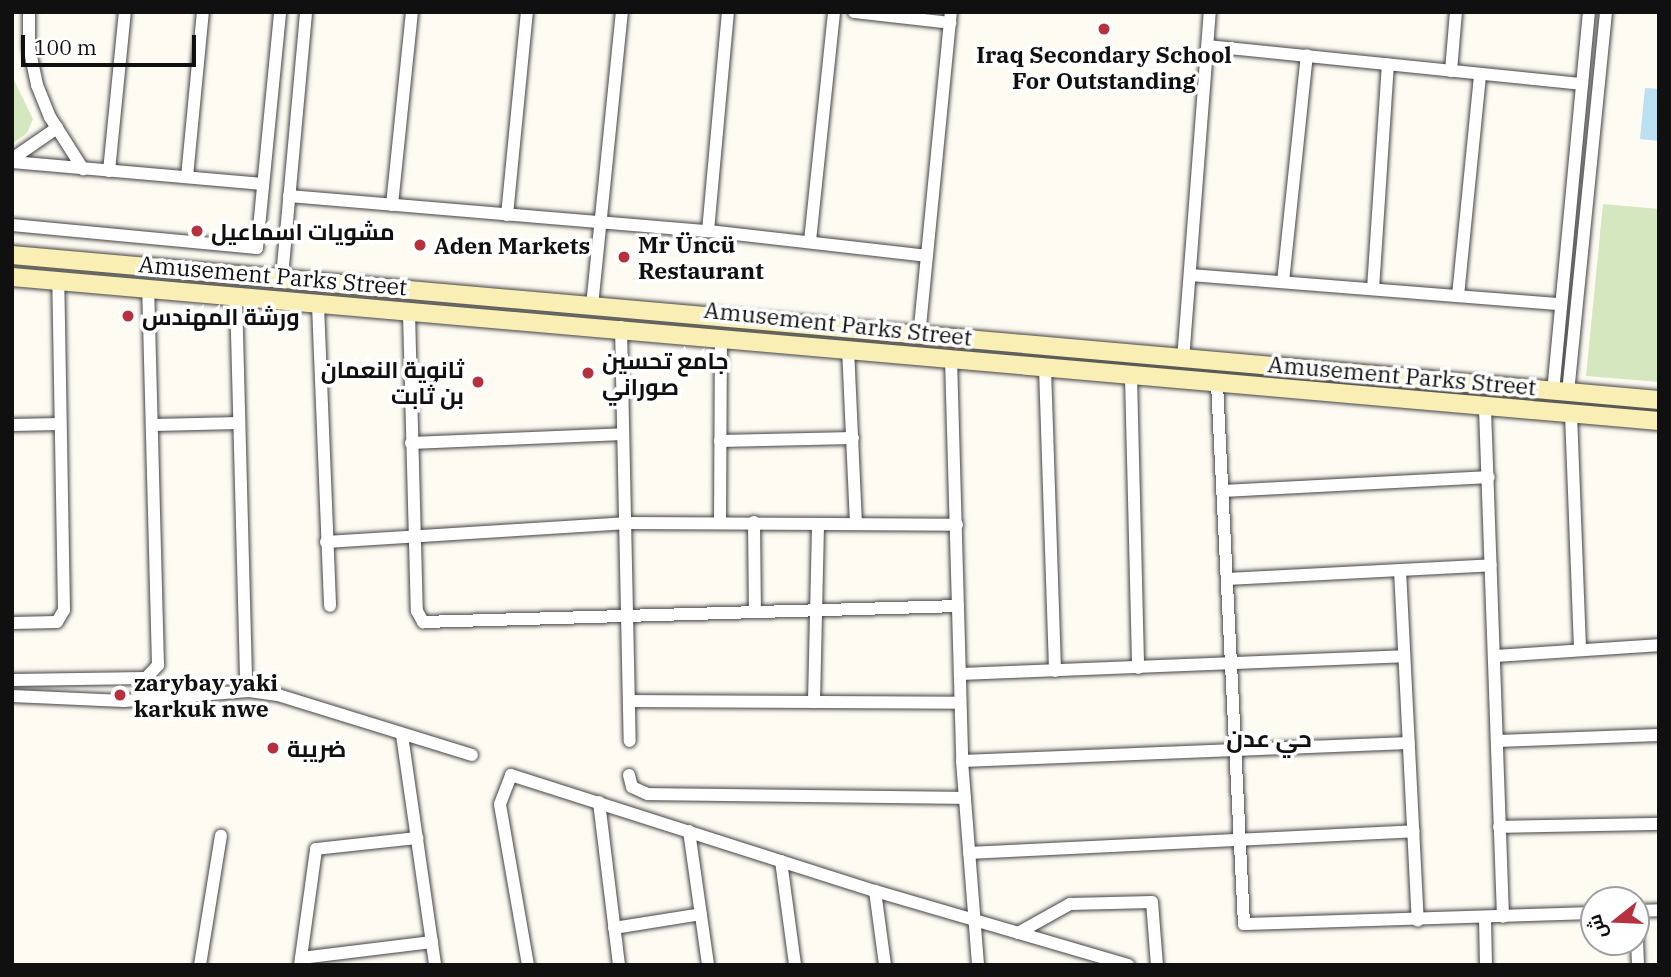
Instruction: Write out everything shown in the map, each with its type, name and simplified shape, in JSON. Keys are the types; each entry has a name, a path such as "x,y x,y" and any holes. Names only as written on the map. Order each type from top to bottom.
{"main road":[{"name":"Amusement Parks Street","path":"12,255 478,294 919,337 1659,400"},
{"name":"Amusement Parks Street","path":"12,277 236,295 409,313 621,327 1485,409 1659,421"},
{"path":"478,294 478,317"},
{"path":"1285,390 1287,369"}],"street":[{"path":"29,12 33,67 57,128 83,169"},
{"path":"109,171 125,12"},
{"path":"187,177 203,12"},
{"path":"12,225 257,248 280,12"},
{"path":"282,277 306,12"},
{"path":"392,205 412,12"},
{"path":"507,215 527,12"},
{"path":"592,306 622,12"},
{"path":"708,231 728,12"},
{"path":"810,241 834,12"},
{"path":"854,12 950,17 919,337"},
{"path":"1183,360 1210,12"},
{"path":"1451,71 1456,12"},
{"path":"1560,392 1561,304 1589,12"},
{"path":"1560,392 1605,12"},
{"path":"1208,46 1582,84"},
{"path":"1283,282 1307,55"},
{"path":"1373,289 1388,64"},
{"path":"1458,296 1480,74"},
{"path":"12,161 57,128"},
{"path":"12,161 263,184"},
{"path":"289,197 708,231 927,256"},
{"path":"1190,275 1561,304"},
{"path":"12,623 58,622 64,610 58,280"},
{"path":"12,680 146,678 158,665 154,425 148,288"},
{"path":"236,295 246,676"},
{"path":"318,305 330,606"},
{"path":"409,313 417,611 422,622 958,606"},
{"path":"621,327 630,741"},
{"path":"720,521 722,337"},
{"path":"848,348 856,524"},
{"path":"951,358 962,761 978,965"},
{"path":"1045,368 1055,671"},
{"path":"1131,376 1138,668"},
{"path":"1217,384 1244,924 1418,921 1580,914"},
{"path":"1485,409 1503,917"},
{"path":"1571,414 1580,650"},
{"path":"1659,421 1659,430"},
{"path":"154,425 239,423"},
{"path":"12,425 59,424"},
{"path":"411,443 623,434"},
{"path":"720,441 853,438"},
{"path":"1224,491 1489,477"},
{"path":"326,542 415,534 624,523 720,521 957,525"},
{"path":"754,522 755,612"},
{"path":"814,702 818,524"},
{"path":"1228,579 1491,565"},
{"path":"1400,570 1418,921"},
{"path":"1494,656 1659,645"},
{"path":"960,674 1404,656"},
{"path":"12,696 124,701 248,691 278,695 472,755"},
{"path":"630,701 960,702"},
{"path":"402,734 435,965"},
{"path":"1497,741 1659,735"},
{"path":"962,761 1409,743"},
{"path":"528,965 500,804 511,775 875,891 1128,965"},
{"path":"629,775 632,787 648,794 965,798"},
{"path":"599,802 619,965"},
{"path":"1499,827 1659,824"},
{"path":"690,831 708,965"},
{"path":"969,853 1240,842 1413,831"},
{"path":"200,965 222,836"},
{"path":"417,838 316,849 300,962 432,942"},
{"path":"780,861 795,965"},
{"path":"875,891 884,965"},
{"path":"1018,933 1070,904 1152,902 1157,965"},
{"path":"1638,965 1636,911 1659,910"},
{"path":"614,928 701,914"},
{"path":"1485,918 1486,965"}],"green space":[{"path":"12,76 33,119 27,133 12,144"},
{"path":"1603,204 1659,209 1659,382 1586,376"}],"water":[{"path":"1645,88 1659,89 1659,141 1640,139"}],"place":[{"name":"Iraq Secondary School For Outstanding","path":"1104,29"},
{"name":"مشويات اسماعيل","path":"197,231"},
{"name":"Aden Markets","path":"420,245"},
{"name":"Mr Üncü Restaurant","path":"624,257"},
{"name":"ورشة المهندس","path":"128,316"},
{"name":"جامع تحسين صوراني","path":"588,373"},
{"name":"ثانوية النعمان بن ثابت","path":"478,382"},
{"name":"zarybay yaki karkuk nwe","path":"120,695"},
{"name":"ضريبة","path":"273,748"}],"district":[{"name":"حي عدن","path":"1269,739"}]}
